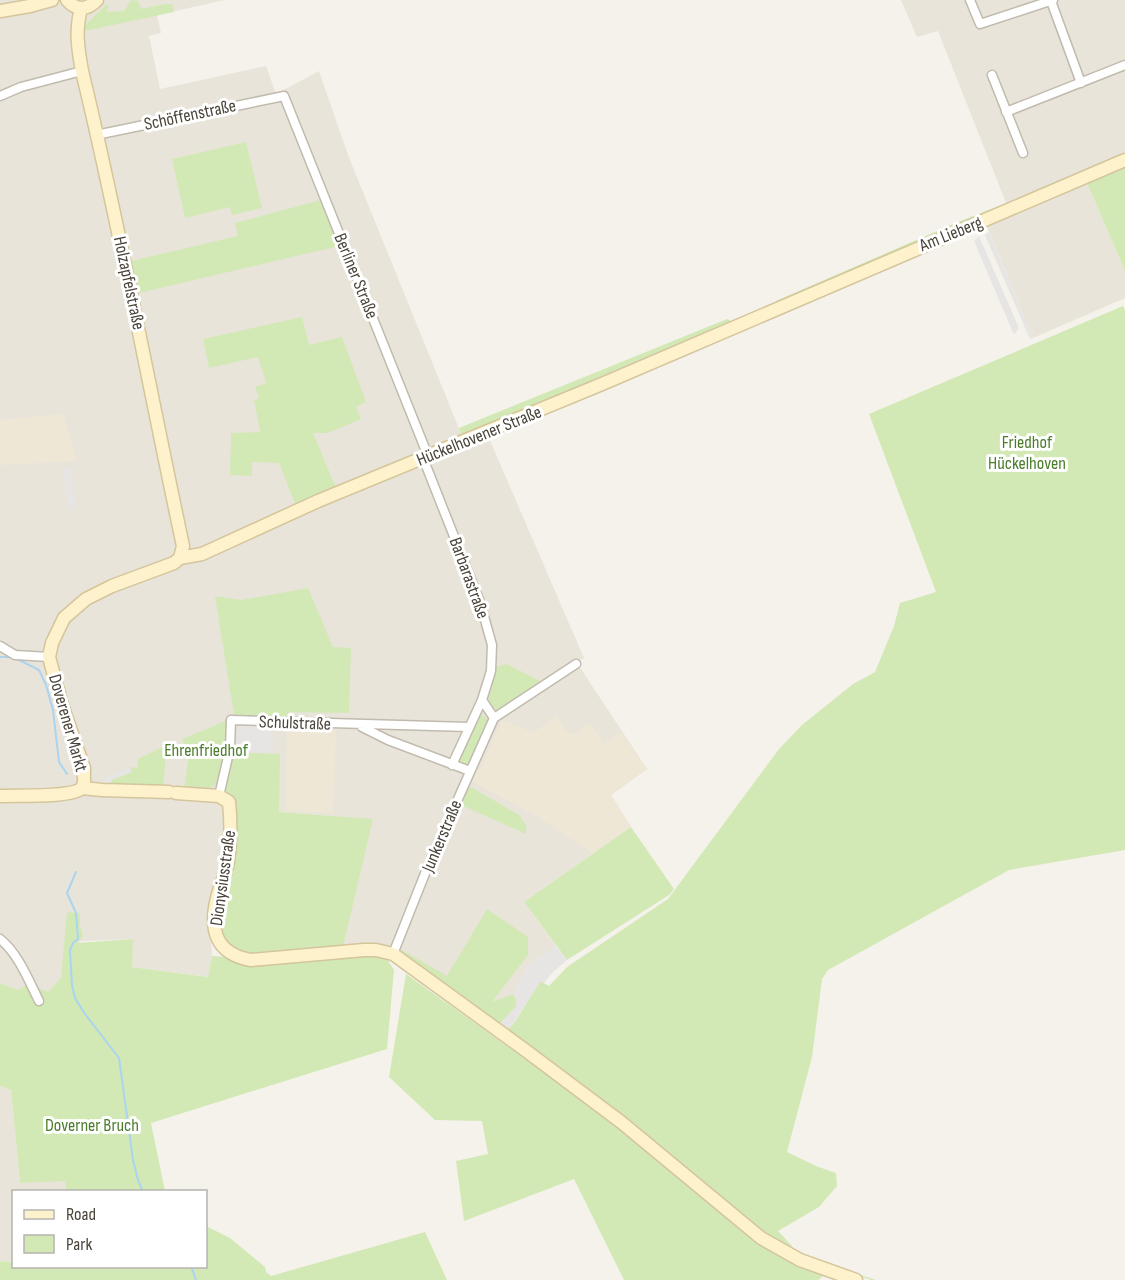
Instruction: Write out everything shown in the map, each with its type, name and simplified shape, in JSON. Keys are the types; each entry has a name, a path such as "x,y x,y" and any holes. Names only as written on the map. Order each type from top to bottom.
{"street":[{"path":"0,10 52,0"},
{"path":"67,0 71,5 81,9 92,5 97,0"},
{"path":"970,0 980,24 1052,0 1081,83"},
{"name":"Holzapfelstraße","path":"81,9 77,21 76,38 136,314 183,546 180,558"},
{"path":"1006,112 1125,65"},
{"path":"0,96 21,87 82,70"},
{"path":"992,75 1023,153"},
{"name":"Schöffenstraße","path":"96,135 284,96"},
{"name":"Berliner Straße","path":"284,96 426,457"},
{"name":"Am Lieberg","path":"776,309 1125,160"},
{"name":"Hückelhovener Straße","path":"50,657 52,643 64,618 86,599 112,586 174,563 180,558 202,554 318,501 517,421 776,309"},
{"name":"Barbarastraße","path":"426,457 480,602 492,645 491,671 482,700 452,765"},
{"name":"Doverener Markt","path":"0,646 15,656 50,657 62,705 84,768 82,788"},
{"path":"482,700 494,718 576,664"},
{"name":"Junkerstraße","path":"393,954 494,718"},
{"name":"Schulstraße","path":"219,796 230,748 231,720 468,727"},
{"name":"Schulstraße","path":"358,725 388,740 470,771"},
{"path":"0,796 78,792 82,788 219,796"},
{"name":"Dionysiusstraße","path":"219,796 229,802 231,823 228,865 216,900 215,917 217,937 227,951 237,957 251,960 364,950 393,954"},
{"path":"0,939 14,955 39,1001"},
{"path":"393,954 621,1122 766,1242 800,1260 856,1280"}],"shaded area":[{"path":"0,0 225,0 157,15 161,33 149,36 160,89 266,66 276,94 319,71 348,155 462,436 488,436 584,658 577,663 647,769 611,795 631,827 524,902 556,946 527,968 513,994 491,1004 397,952 343,947 333,816 279,812 234,752 225,753 217,784 227,806 226,862 210,922 212,956 209,977 132,967 132,939 82,941 75,944 75,981 38,999 0,983"},
{"path":"901,0 1125,0 1125,167 1087,183 1125,271 1125,298 1033,338 986,224 1010,213 938,31 917,37"},
{"path":"989,232 1033,338 1030,339 985,235"},
{"path":"979,236 1019,328 1014,335 974,241"},
{"path":"63,414 77,461 0,465 0,420"},
{"path":"70,467 77,509 69,510 63,469"},
{"path":"557,716 567,732 573,734 590,723 604,744 621,732 647,769 611,795 631,827 592,853 540,818 472,781 474,774 482,766 502,720 533,733"},
{"path":"243,725 274,726 273,753 234,752 236,732"},
{"path":"287,727 336,729 333,813 286,811"},
{"path":"130,767 132,772 111,780 112,782 105,785 103,779"},
{"path":"556,946 567,960 544,983 540,982 515,1022 507,1030 500,1024 516,1006 513,994 527,968"},
{"path":"0,1086 11,1090 20,1183 66,1179 66,1190 12,1190 12,1262 0,1261"}],"green space":[{"path":"131,0 138,1 141,9 172,4 174,12 85,31 86,24 106,5 109,5 107,12 124,11"},
{"path":"246,142 262,208 232,215 230,207 185,218 172,159"},
{"path":"1125,167 1125,271 1087,183"},
{"path":"321,200 339,246 139,293 131,261 238,236 235,223"},
{"path":"1006,203 1008,208 777,304 776,301"},
{"name":"Friedhof Hückelhoven","path":"1123,306 1125,310 1125,850 1009,870 828,970 822,979 812,1057 787,1152 836,1173 837,1186 819,1207 778,1231 792,1246 790,1248 833,1266 876,1280 871,1280 805,1257 763,1234 397,952 402,950 447,976 487,909 528,937 528,955 492,1002 513,994 516,999 517,1006 500,1024 507,1030 515,1022 540,981 549,986 567,967 668,899 779,749 802,725 853,684 875,672 894,626 900,603 936,592 869,414"},
{"path":"302,317 309,345 342,337 366,402 356,407 361,419 328,433 313,433 336,488 296,506 279,463 252,462 252,476 230,475 231,433 260,432 254,400 259,398 255,387 266,383 258,357 209,368 203,339"},
{"path":"727,319 731,321 462,436 459,428"},
{"path":"308,588 333,647 351,648 349,713 289,712 288,717 234,715 215,596 241,600"},
{"path":"507,664 542,682 500,710 490,703 489,685 493,667"},
{"path":"480,715 486,717 487,721 470,760 467,764 462,764 459,758"},
{"name":"Ehrenfriedhof","path":"228,720 225,752 217,784 204,791 184,790 189,754 182,739"},
{"name":"Ehrenfriedhof","path":"167,745 163,787 106,785 111,780 132,772 130,767 138,768 138,759"},
{"path":"232,752 280,754 279,812 373,819 343,947 249,957 228,948 218,928 220,905 230,868 223,791"},
{"path":"469,786 519,815 526,825 526,834 461,805"},
{"path":"631,827 674,889 669,895 567,960 524,902"},
{"name":"Doverner Bruch","path":"67,912 80,913 83,936 77,943 133,939 132,967 208,977 212,956 225,957 245,964 366,953 387,959 394,970 387,1049 151,1123 165,1190 66,1190 65,1181 20,1183 11,1090 0,1086 0,983 18,990 29,983 40,998 39,988 48,992 61,978"},
{"path":"406,974 621,1127 754,1238 826,1274 818,1280 624,1280 574,1179 464,1221 456,1161 488,1154 482,1121 435,1120 389,1077"},
{"path":"207,1226 230,1238 265,1267 266,1272 271,1276 425,1232 447,1280 0,1280 0,1261 12,1262 12,1268 207,1268"}],"waterway":[{"path":"0,657 12,657"},
{"path":"17,659 39,670 46,685 53,710 59,762 67,774"},
{"path":"76,872 67,893 76,913 78,939 70,950 72,985 75,998 85,1014 119,1058 133,1160 142,1190"},
{"path":"192,1268 196,1280"}]}
